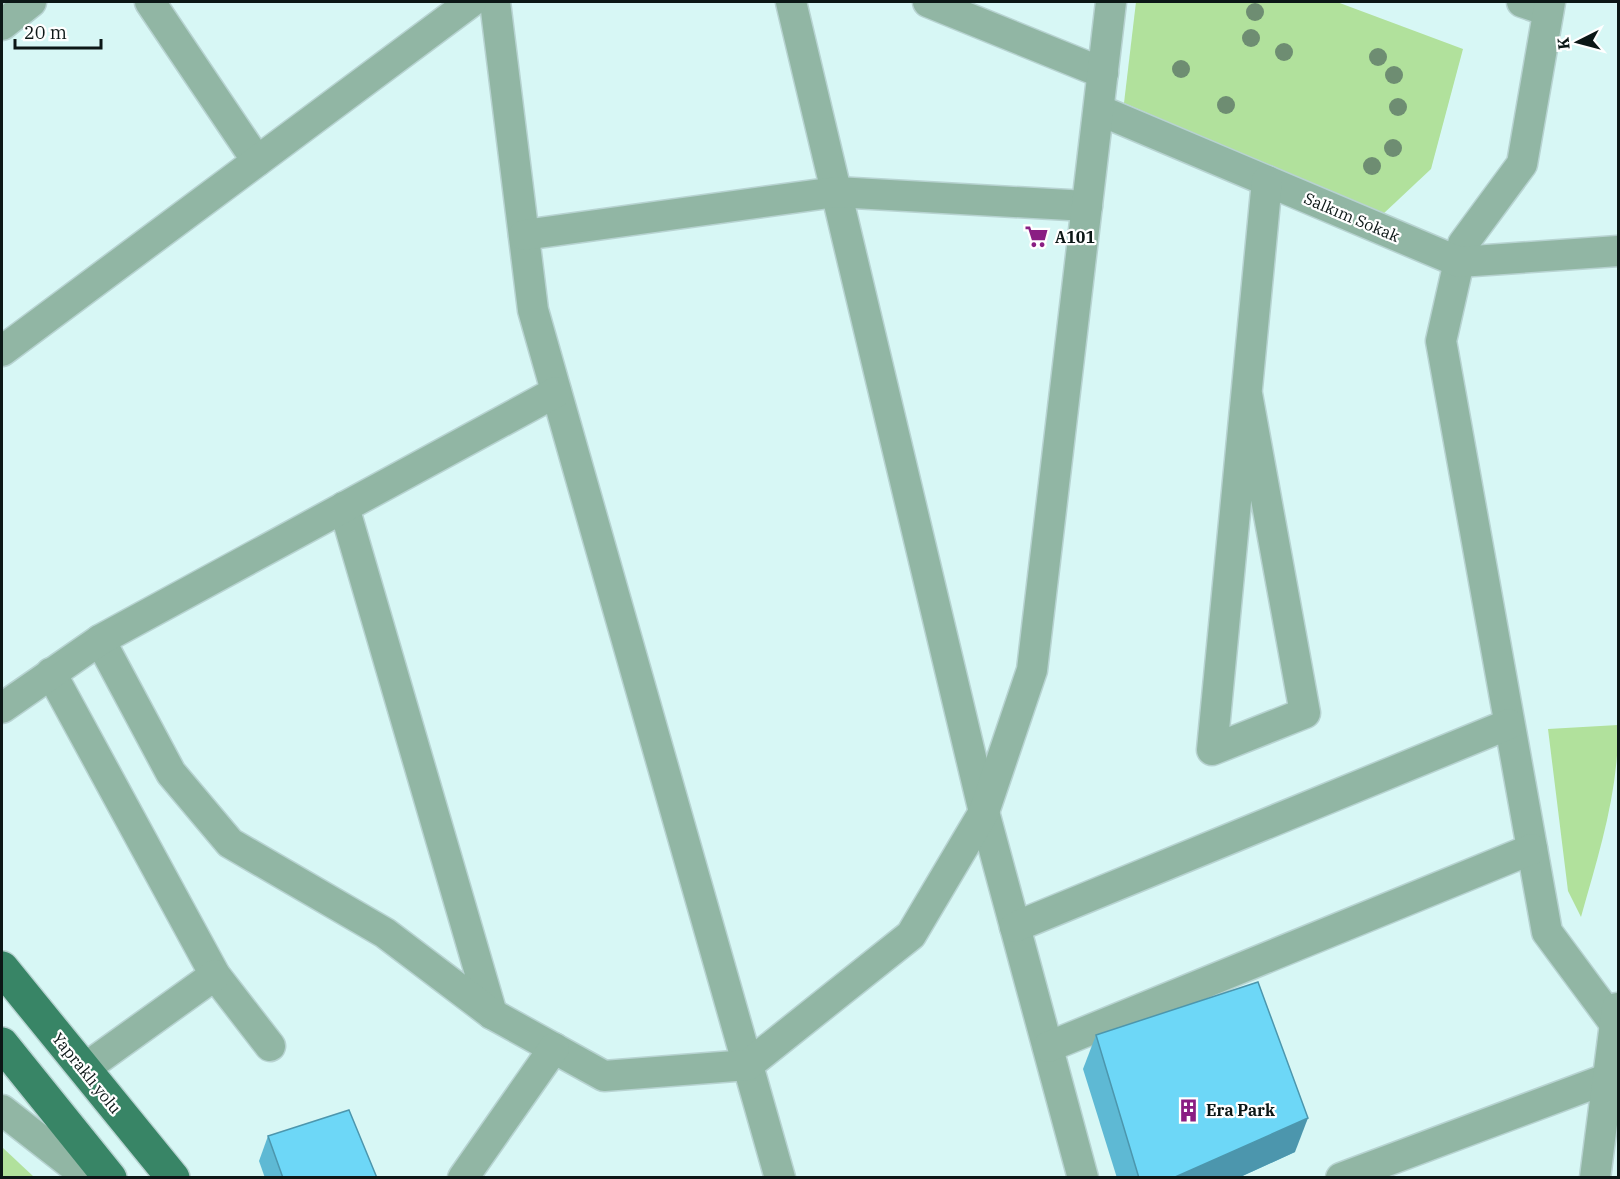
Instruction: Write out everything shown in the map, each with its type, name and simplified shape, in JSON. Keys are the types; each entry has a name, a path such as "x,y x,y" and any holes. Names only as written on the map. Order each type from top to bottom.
{"main road":[{"name":"Yapraklı yolu","path":"2,968 173,1178"},
{"path":"2,1044 111,1178"}],"street":[{"path":"2,25 31,2"},
{"path":"150,2 257,161"},
{"path":"2,351 471,2"},
{"path":"495,2 533,310 780,1178"},
{"path":"791,2 984,812 1083,1178"},
{"path":"928,2 1103,73"},
{"path":"100,640 171,773 230,843 385,933 492,1014 604,1076 748,1065 911,935 984,812 1032,670 1111,2"},
{"path":"1540,5 1522,164 1463,244 1442,342 1547,932 1617,1017 1595,1178"},
{"name":"Salkım Sokak","path":"1098,110 1459,261 1618,251"},
{"path":"1247,394 1305,713 1212,750 1267,181"},
{"path":"524,235 836,192 1087,206"},
{"path":"2,708 100,640 556,392"},
{"path":"344,507 492,1014"},
{"path":"51,674 215,975 270,1046"},
{"path":"1015,927 1509,724"},
{"path":"1048,1047 1532,849"},
{"path":"84,1069 215,975"},
{"path":"464,1178 554,1048"},
{"path":"1341,1178 1609,1078"},
{"path":"2,1110 89,1178"}],"green space":[{"path":"1136,2 1337,2 1463,49 1431,169 1382,215 1124,103"},
{"path":"1618,725 1611,798 1601,846 1581,917 1568,891 1548,729"},
{"path":"2,1147 34,1177 2,1177"}],"building":[{"name":"Era Park","path":"1258,982 1308,1118 1173,1178 1139,1178 1096,1035"},
{"path":"349,1110 377,1178 283,1178 268,1136"}],"place":[{"name":"A101","path":"1037,237"},
{"name":"Era Park","path":"1188,1110"}]}
